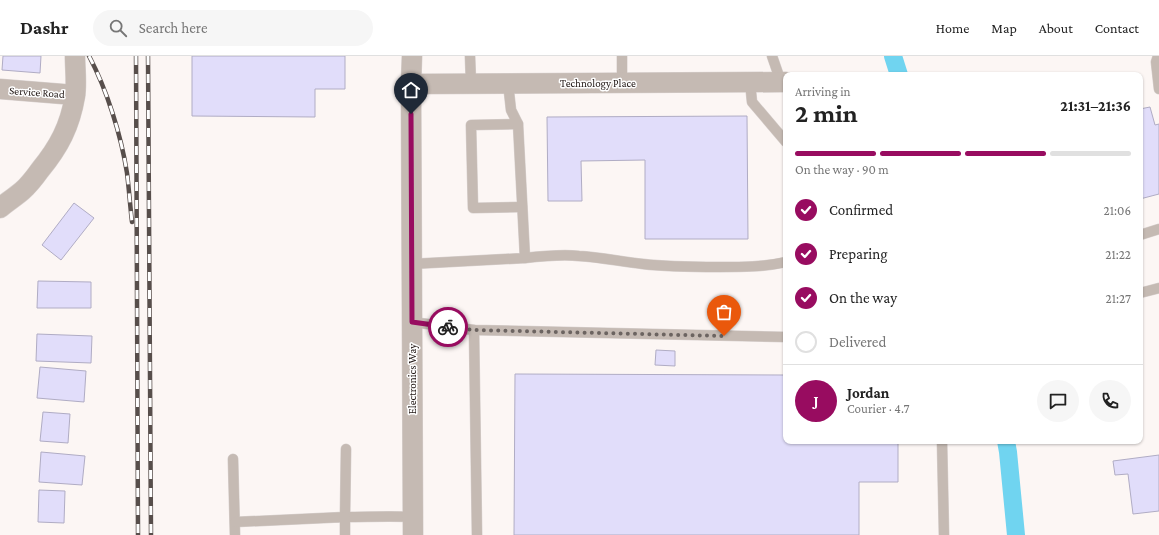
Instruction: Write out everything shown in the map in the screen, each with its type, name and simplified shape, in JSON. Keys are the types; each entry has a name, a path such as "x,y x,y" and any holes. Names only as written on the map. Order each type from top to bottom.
{"street":[{"path":"0,208 33,179 59,145 70,118 75,95 75,56"},
{"name":"Electronics Way","path":"412,56 411,264 413,526"},
{"name":"Technology Place","path":"411,84 783,82"},
{"name":"Service Road","path":"0,89 75,95"}],"lane":[{"path":"470,56 470,83"},
{"path":"622,56 622,83"},
{"path":"772,56 783,82"},
{"path":"1158,56 1156,62 1159,89"},
{"path":"750,82 752,102 783,138"},
{"path":"508,83 511,110 518,124 525,258"},
{"path":"518,124 471,125 473,208 522,207"},
{"path":"1143,233 1159,230"},
{"path":"411,264 525,258 553,255 606,258 642,264 686,267 750,267 770,266 783,263"},
{"path":"1143,292 1159,288"},
{"path":"412,322 474,330 783,337"},
{"path":"474,330 477,535"},
{"path":"942,444 944,535"},
{"path":"345,535 346,450"},
{"path":"234,459 235,535"},
{"path":"235,522 394,516 413,526"}],"building":[{"path":"3,56 41,56 40,73 2,70"},
{"path":"192,56 345,56 345,89 315,89 315,117 192,116"},
{"path":"1150,107 1155,125 1159,124 1159,194 1143,198 1143,108"},
{"path":"747,116 748,239 645,239 645,160 581,161 582,201 548,201 547,117"},
{"path":"74,203 94,218 61,260 42,245"},
{"path":"38,281 91,282 91,308 37,308"},
{"path":"37,334 92,336 91,363 36,361"},
{"path":"656,350 675,351 675,366 655,365"},
{"path":"40,367 86,371 84,402 37,398"},
{"path":"515,374 783,375 783,444 898,444 898,482 859,482 859,535 514,535"},
{"path":"43,412 70,414 68,443 40,441"},
{"path":"41,452 85,456 82,485 39,482"},
{"path":"1159,455 1159,511 1133,514 1128,474 1115,475 1113,461"},
{"path":"39,490 65,491 64,523 38,522"}],"waterway":[{"path":"893,56 898,72"},
{"path":"1007,444 1016,535"}],"railway":[{"path":"89,56 102,83 121,143 127,173 132,222"},
{"path":"136,56 138,535"},
{"path":"148,56 151,535"}],"way so far":[{"path":"448,327 474,330 724,336"}],"route":[{"path":"411,114 412,322 448,327"}]}
